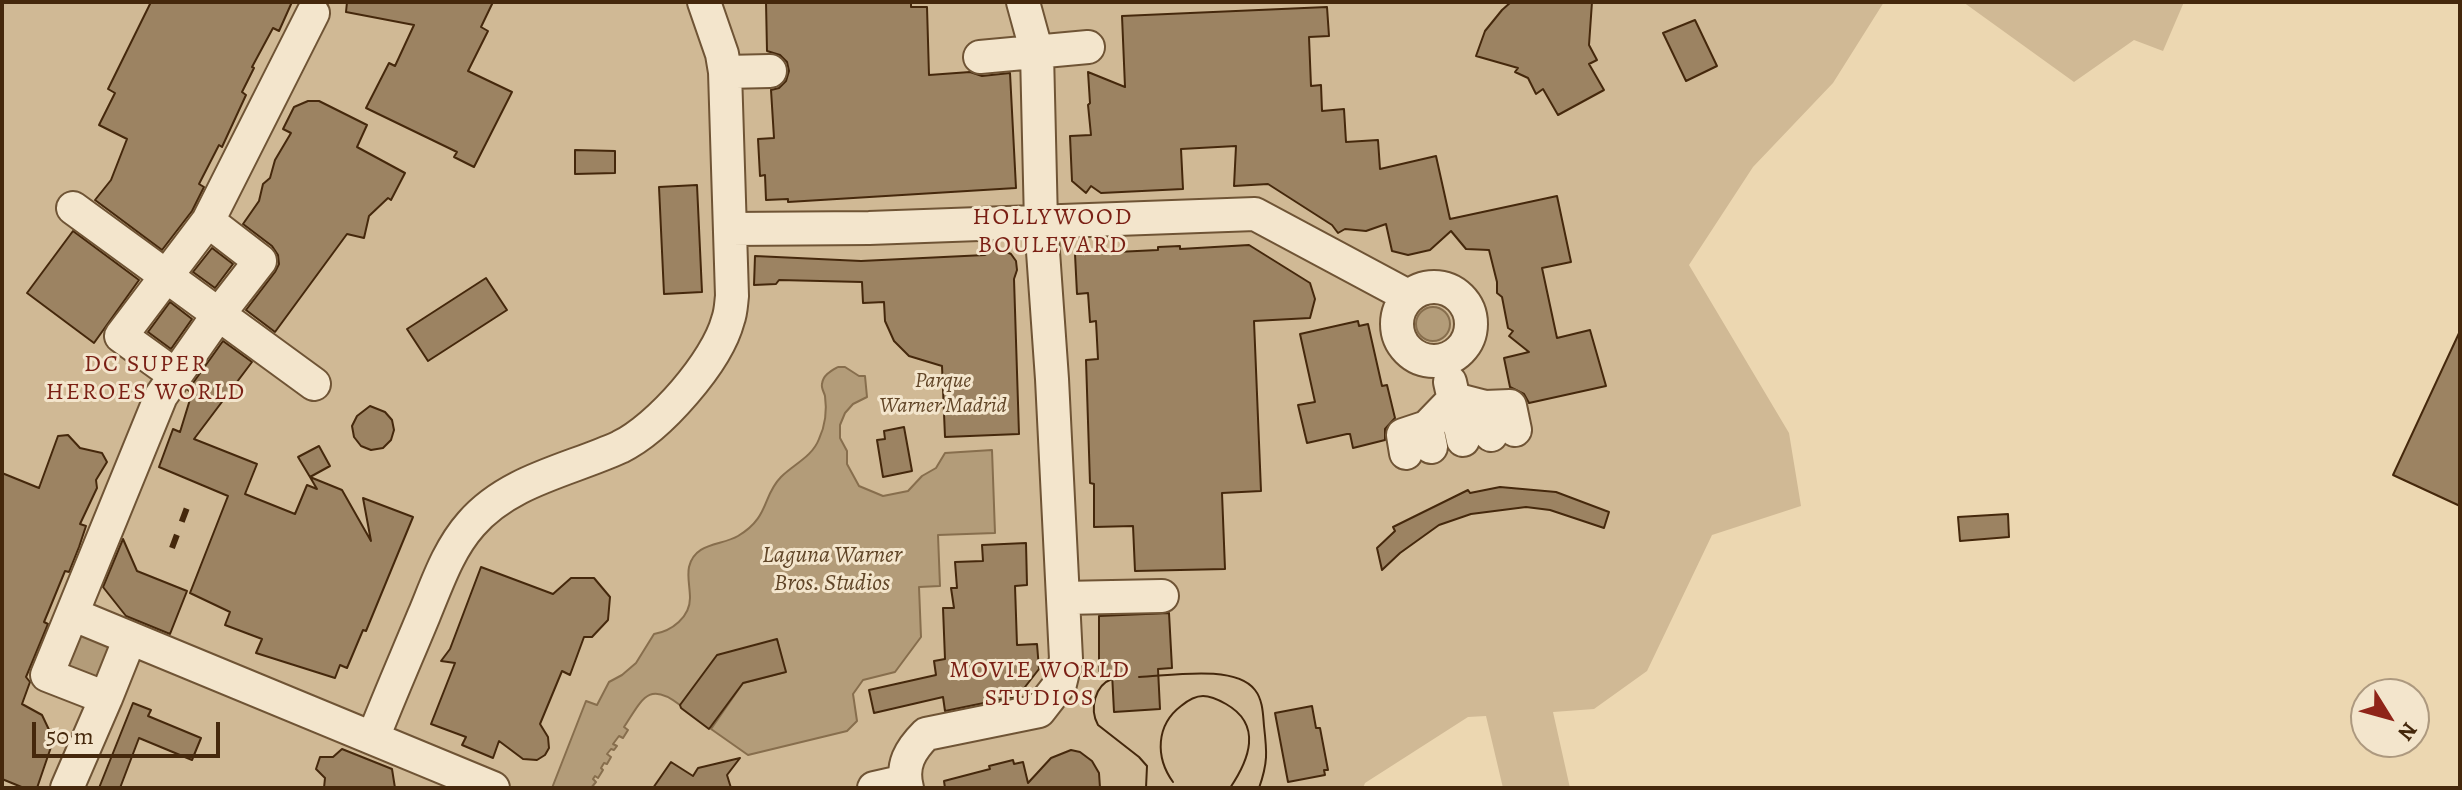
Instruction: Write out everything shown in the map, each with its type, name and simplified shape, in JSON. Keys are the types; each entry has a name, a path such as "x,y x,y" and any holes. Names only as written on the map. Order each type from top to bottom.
{"street":[{"path":"373,738 448,558 471,524 499,499 552,473 622,446 656,423 692,384 728,322 732,296 725,72 704,2"},
{"path":"874,788 906,784 905,763 914,746 926,734 1039,711 1060,684 1066,659 1052,366 1041,223 1037,53 1023,2"},
{"path":"175,375 121,336 208,221 313,13"},
{"path":"980,57 1088,47"},
{"path":"725,72 770,71"},
{"path":"73,208 314,384"},
{"path":"731,229 1041,223 1255,214 1408,296"},
{"path":"106,698 47,675 157,406 175,375 260,261 208,221"},
{"path":"1430,287 1442,287 1463,300 1469,310 1470,334 1465,345 1445,359 1433,362 1410,353 1401,343 1397,331 1401,306 1408,296 1430,287"},
{"path":"1422,442 1481,422 1445,359"},
{"path":"1063,598 1162,596"},
{"path":"72,614 493,788"},
{"path":"67,788 130,638"}],"green space":[{"name":"Parque Warner Madrid","path":"2,2 1884,2 1833,83 1753,167 1689,265 1789,433 1801,506 1712,535 1647,671 1594,709 1553,712 1570,788 1503,788 1486,716 1468,717 1365,783 1363,788 2,788"},
{"path":"1963,2 2184,2 2163,51 2134,40 2074,82"}],"water":[{"path":"1433,307 1445,312 1450,324 1445,336 1433,341 1421,336 1416,324 1421,312"},
{"name":"Laguna Warner Bros. Studios","path":"838,367 865,376 867,397 853,404 840,425 847,464 859,486 883,496 908,491 922,476 936,468 945,453 992,450 995,533 938,535 940,586 919,587 921,637 895,672 863,680 853,694 857,721 847,731 748,755 711,729 743,683 785,672 777,640 680,705 660,694 647,696 624,727 628,730 623,738 619,736 613,744 617,746 607,754 611,757 607,764 604,763 598,778 595,776 593,779 596,782 591,788 552,788 586,701 597,705 609,682 636,663 654,634 673,626 687,611 690,598 688,571 692,559 703,549 748,529 761,514 775,484 816,445 825,418 823,381"},
{"path":"81,634 109,647 99,679 65,668 76,638"}],"building":[{"path":"151,2 292,2 279,31 273,28 252,67 242,92 246,95 222,147 219,145 199,184 204,187 192,211 162,250 95,200 111,180 127,139 99,125 115,93 108,89"},
{"path":"347,2 493,2 481,27 488,31 468,71 512,92 474,167 454,157 457,152 366,108 389,63 395,66 414,25 346,12"},
{"path":"766,2 911,2 911,7 927,7 929,75 1010,73 1016,188 788,202 788,199 766,200 765,175 760,176 758,139 774,138 771,90 779,88 786,81 789,71 787,62 780,55 767,51"},
{"path":"1511,2 1592,2 1589,45 1597,60 1589,64 1604,90 1558,115 1543,89 1536,94 1528,78 1515,72 1518,68 1476,56 1485,31"},
{"path":"1327,7 1329,36 1309,37 1311,86 1321,85 1322,111 1344,109 1346,142 1378,140 1380,169 1436,156 1450,219 1557,196 1571,262 1542,268 1557,338 1590,330 1606,386 1529,403 1524,394 1510,387 1504,358 1529,352 1509,336 1513,331 1508,328 1502,297 1497,293 1489,250 1466,249 1451,231 1430,250 1408,255 1392,251 1386,224 1366,231 1345,229 1338,233 1332,225 1268,184 1234,186 1236,146 1181,149 1183,189 1101,193 1091,186 1086,193 1072,181 1070,136 1091,135 1088,72 1125,87 1122,16"},
{"path":"1695,20 1717,66 1686,81 1663,33"},
{"path":"308,101 319,101 367,125 357,147 405,173 391,200 388,198 369,216 364,238 347,234 275,332 246,310 275,272 279,264 278,255 272,246 243,224 259,201 263,184 270,178 275,160 291,133 283,129 294,107"},
{"path":"575,150 615,151 615,173 575,174"},
{"path":"697,185 702,292 664,294 659,187"},
{"path":"73,231 139,280 94,343 27,293"},
{"path":"1249,245 1310,283 1315,299 1310,318 1254,321 1261,491 1222,493 1225,569 1135,571 1133,526 1094,527 1086,360 1098,359 1096,321 1090,322 1088,293 1077,294 1075,254 1158,250 1158,247 1180,246 1180,249"},
{"path":"212,248 233,264 215,288 193,272"},
{"path":"993,250 1011,254 1016,261 1019,434 945,437 942,366 909,356 894,341 885,321 884,302 863,303 862,282 779,280 776,284 754,285 755,256 861,261 985,255"},
{"path":"486,278 507,310 428,361 407,329"},
{"path":"170,302 192,319 171,349 148,332"},
{"path":"1358,321 1359,326 1368,324 1382,386 1387,385 1395,418 1385,429 1385,440 1353,448 1350,434 1347,434 1307,443 1298,405 1315,402 1300,334"},
{"path":"2460,331 2460,506 2393,475"},
{"path":"223,341 252,362 194,439 257,464 245,494 295,514 307,485 317,489 310,477 342,490 371,541 363,498 413,517 366,631 363,630 347,668 340,665 335,678 256,653 262,639 225,625 230,612 190,593 228,496 159,467 173,429 180,432 192,393 188,390"},
{"path":"370,406 385,412 392,420 394,430 391,440 383,448 371,450 361,446 354,437 352,426 357,416"},
{"path":"904,427 912,471 883,477 877,440 885,439 884,431"},
{"path":"68,435 80,448 102,453 107,462 96,480 97,488 80,524 86,526 79,547 69,572 65,571 44,622 48,624 26,677 30,682 22,704 42,715 51,734 51,747 37,788 24,788 2,779 2,473 39,488 58,436"},
{"path":"319,446 330,466 310,477 298,457"},
{"path":"1500,487 1556,492 1609,512 1604,528 1550,510 1526,507 1471,514 1439,525 1382,570 1377,548 1395,531 1393,527 1468,490 1470,493"},
{"path":"2008,514 2009,537 1960,541 1958,517"},
{"path":"123,539 137,571 187,591 170,634 126,616 103,587"},
{"path":"1026,543 1027,585 1015,586 1017,645 1037,644 1039,669 1018,696 945,711 943,697 874,713 869,690 936,675 934,661 945,659 943,608 954,608 951,588 957,588 955,562 983,561 982,545"},
{"path":"481,567 553,594 571,578 594,578 610,597 608,620 592,637 584,637 570,675 562,671 540,724 548,737 549,748 537,760 523,759 499,741 493,758 462,745 466,737 431,724 455,663 441,661 450,649"},
{"path":"1169,613 1172,668 1158,669 1160,709 1114,712 1112,673 1099,671 1099,616"},
{"path":"777,639 786,672 743,683 709,729 681,708 680,705 717,655"},
{"path":"133,703 151,710 148,716 201,738 192,760 139,738 120,788 99,788"},
{"path":"1312,706 1316,728 1320,728 1328,770 1324,770 1325,775 1288,782 1275,713"},
{"path":"342,749 392,769 395,788 324,788 325,778 316,769 320,757 333,757"},
{"path":"1071,750 1080,752 1092,761 1099,773 1100,788 945,788 944,781 1013,760 1014,764 1023,762 1028,783 1051,758"},
{"path":"740,758 727,775 731,788 653,788 671,762 693,776 698,768"}],"tram line":[{"path":"1139,677 1217,674 1246,682 1255,690 1262,708 1266,750 1259,788"},
{"path":"1112,679 1101,686 1095,698 1095,719 1098,725 1147,766 1146,788"},
{"path":"1173,782 1163,762 1163,732 1167,722 1181,706 1194,698 1206,696 1238,712 1249,732 1247,755 1230,788"}],"railway":[{"path":"172,548 188,505"}],"district":[{"name":"HOLLYWOOD BOULEVARD","path":"1053,232"},
{"name":"DC SUPER HEROES WORLD","path":"146,379"},
{"name":"MOVIE WORLD STUDIOS","path":"1040,685"}]}
